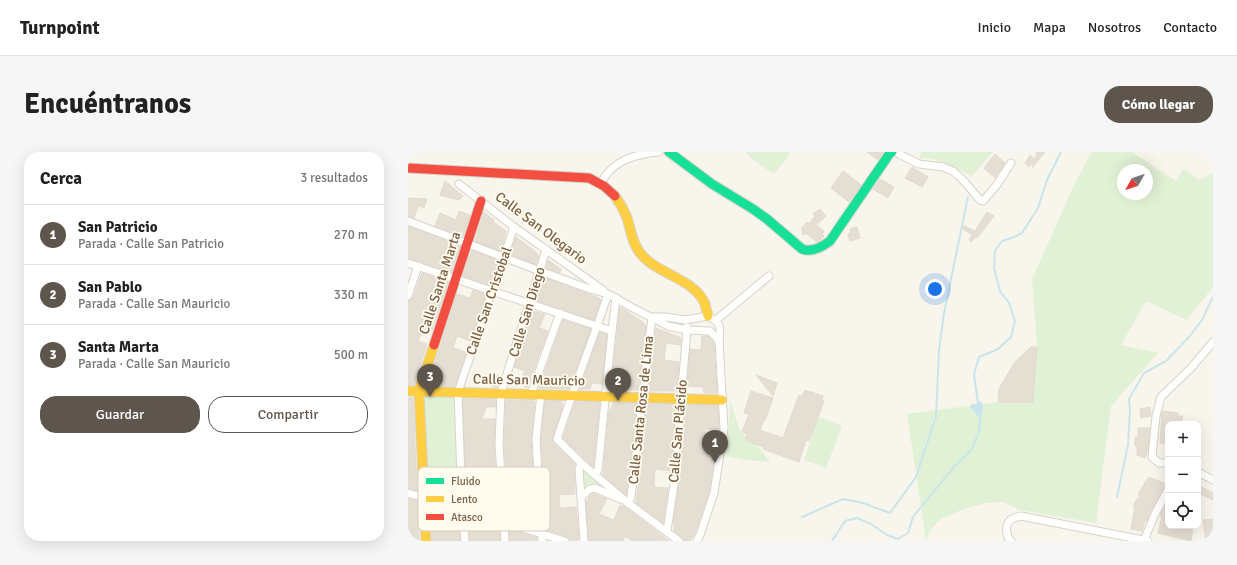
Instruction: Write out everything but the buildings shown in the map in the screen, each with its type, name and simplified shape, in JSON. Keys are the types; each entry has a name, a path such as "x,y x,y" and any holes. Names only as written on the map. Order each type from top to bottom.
{"street":[{"path":"659,152 631,158 617,164 605,175 601,183 618,199 625,213 631,238 638,252 647,261 687,284 696,291 721,329 719,341 724,428 714,493 703,528 697,541"},
{"path":"669,152 712,184 753,209 802,249 807,251 822,247 830,241 892,152 919,164 943,167 953,171 980,200 983,201 996,186 1011,163"},
{"name":"Calle San Olegario","path":"408,168 589,178 601,183"},
{"name":"Calle San Olegario","path":"459,184 514,227 608,294"},
{"name":"Calle Santa Marta","path":"423,467 419,391 481,201"},
{"path":"408,221 504,258 608,294 668,326 687,330 710,331 719,341"},
{"name":"Calle San Cristobal","path":"461,467 458,392 514,227"},
{"name":"Calle San Diego","path":"500,467 499,444 501,393 546,250"},
{"path":"408,263 455,280 612,331"},
{"path":"408,296 418,266"},
{"path":"576,284 581,275"},
{"path":"652,317 666,317 686,320 714,320 769,276"},
{"path":"608,294 571,395 557,439 581,463 628,503 679,541"},
{"path":"595,474 598,470 616,298"},
{"path":"531,394 560,313"},
{"name":"Calle Santa Rosa de Lima","path":"628,503 631,497 652,317"},
{"name":"Calle San Plácido","path":"667,531 675,478 687,330 686,320"},
{"path":"710,331 714,328 714,320"},
{"path":"1165,463 1159,463 1152,457 1156,416 1161,397 1191,368 1213,342"},
{"name":"Calle San Mauricio","path":"408,391 722,400"},
{"path":"537,467 536,439 541,394"},
{"path":"581,463 578,469 584,541"},
{"path":"1201,474 1213,480"},
{"path":"581,497 590,489 595,488 628,503"},
{"path":"408,493 418,496"},
{"path":"1011,541 1007,537 1006,530 1008,523 1013,518 1021,516 1146,540 1155,514 1166,493"},
{"name":"Calle Santa Marta","path":"426,531 426,541"},
{"name":"Calle San Cristobal","path":"464,531 465,541"},
{"name":"Calle San Diego","path":"503,531 504,541"},
{"path":"534,531 565,541"},
{"path":"541,533 542,541"}],"green space":[{"path":"746,152 790,152 774,174 753,160"},
{"path":"921,152 993,152 972,176 933,159 919,158"},
{"path":"1092,152 1132,152 1150,164 1117,164 1117,200 1153,200 1153,166 1176,181 1183,169 1200,180 1213,173 1213,287 1187,320 1146,301 1121,345 1158,353 1111,406 1096,523 1020,510 1003,502 985,503 961,510 945,518 943,517 930,530 926,540 907,414 998,402 1033,402 1037,347 1032,279 1075,183"},
{"path":"419,391 458,392 461,467 423,467"},
{"path":"730,400 740,430 748,440 760,448 770,462 745,460 727,456"},
{"path":"819,417 842,426 826,468 804,460"},
{"path":"582,468 601,484 599,486 590,483 586,489 583,489"}],"water":[{"path":"980,401 982,402 983,407 981,419 970,407 971,404 976,404"}],"waterway":[{"path":"978,404 974,374 979,357 998,349 1011,337 1015,321 1009,303 1000,291 994,268 995,251 1002,241 1022,233 1038,208 1047,180 1061,152"},
{"path":"802,517 843,499 863,503 890,513 916,477 936,417 939,350 944,313 968,197"},
{"path":"1117,497 1128,445 1130,410 1129,399 1144,373 1166,361 1189,337 1202,320 1213,297"},
{"path":"832,541 845,521 857,518 871,524 887,535 898,539 908,533 913,517 954,467 972,449 979,431 980,417"}],"traffic: fast":[{"path":"669,152 712,184 767,219 802,249 806,250 813,250 830,241 892,152"}],"traffic: slow":[{"path":"615,196 625,212 634,241 641,254 657,267 693,288 700,295 705,304 708,316"},
{"path":"423,467 419,391 434,345"},
{"path":"408,391 722,400"},
{"path":"426,531 426,541"}],"traffic: jam":[{"path":"408,168 589,178 604,186 615,196"},
{"path":"434,345 481,201"}],"place":[{"name":"Santa Marta","path":"430,397"},
{"name":"San Pablo","path":"618,401"},
{"name":"San Patricio","path":"715,463"}]}
